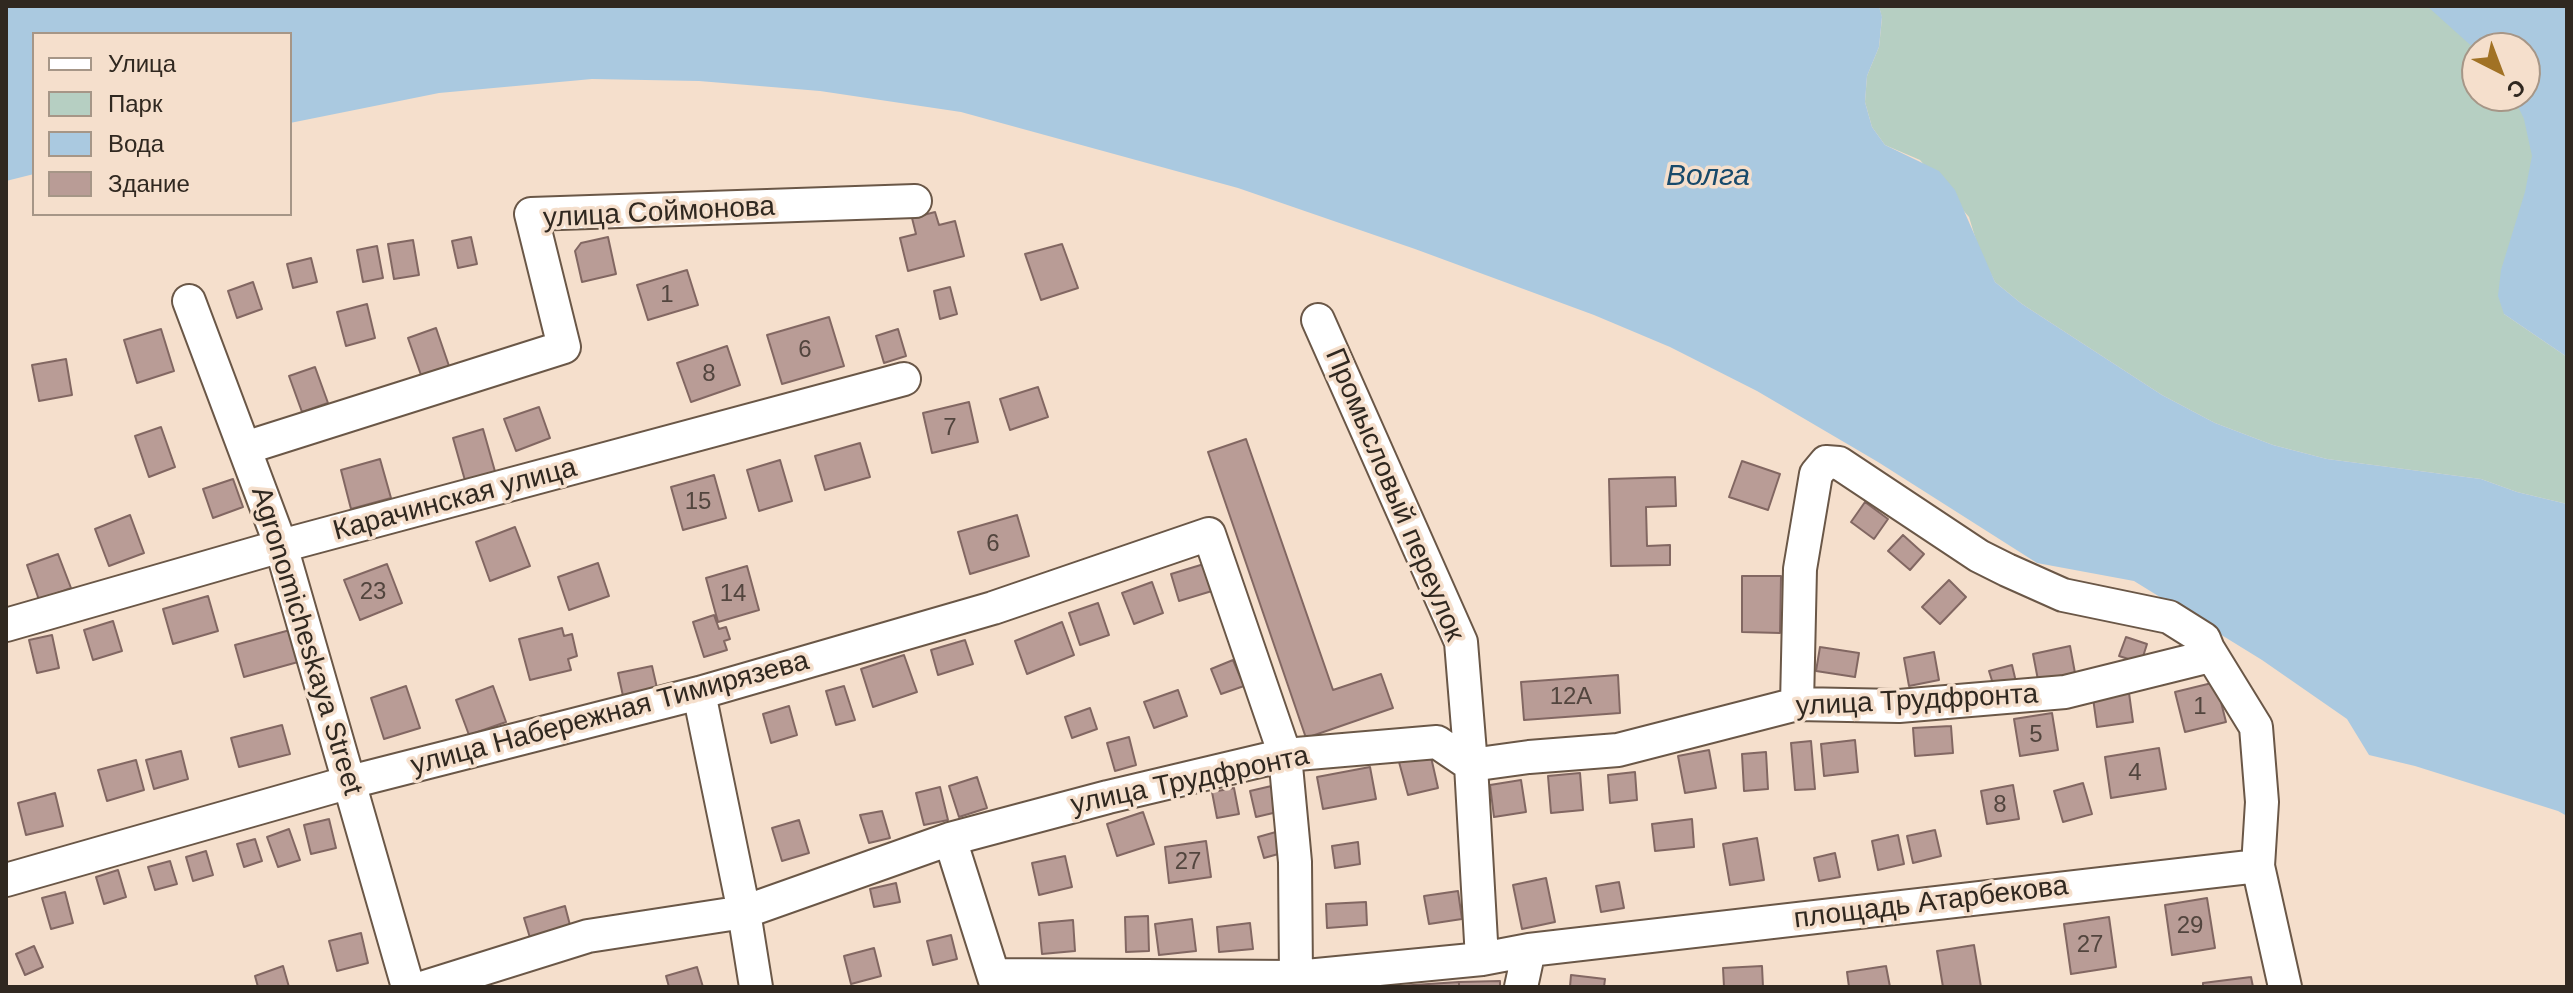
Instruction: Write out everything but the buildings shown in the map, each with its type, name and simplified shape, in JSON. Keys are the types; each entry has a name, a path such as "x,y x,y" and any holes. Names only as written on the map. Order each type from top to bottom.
{"street":[{"name":"улица Соймонова","path":"245,448 564,347 531,214 915,201"},
{"name":"Agronomicheskaya Street","path":"189,301 281,546 408,987"},
{"name":"Промысловый переулок","path":"1318,320 1461,642 1482,959"},
{"name":"Карачинская улица","path":"6,625 281,546 904,379"},
{"path":"1797,704 1800,569 1816,474 1826,462 1839,463 1979,556 2007,570 2063,595 2169,617 2204,639 2205,653 2256,727 2262,802 2258,866 2285,987"},
{"name":"улица Набережная Тимирязева","path":"6,880 350,782 699,693 993,608 1209,534 1285,755"},
{"name":"улица Трудфронта","path":"425,987 588,936 744,912 950,839 1285,755 1437,742 1471,765 1618,750 1797,704 1899,706 2065,692 2205,653"},
{"path":"699,693 744,912 756,987"},
{"path":"1285,755 1295,862 1296,977"},
{"path":"950,839 996,981"},
{"name":"площадь Атарбекова","path":"996,981 1172,982 1296,977 1482,959 1529,950 2258,866"},
{"path":"1521,987 1529,950"}],"green space":[{"path":"1879,6 2567,6 2504,314 2567,357 2567,504 2517,492 2481,479 2327,459 2273,445 2215,423 2162,395 2022,304 1995,282 1979,250 1969,217 1920,160 1885,145 1872,127 1865,102 1867,76 1879,47 1882,18"}],"water":[{"name":"Волга","path":"6,6 1879,6 1882,17 1879,47 1867,76 1865,102 1872,127 1885,145 1939,171 1955,190 1995,282 2022,304 2162,395 2215,423 2273,445 2327,459 2481,479 2517,492 2567,504 2567,816 2415,766 2369,755 2347,719 2262,660 2134,581 2037,563 1878,462 1757,391 1670,347 1594,315 1415,249 1238,188 961,112 820,91 699,81 592,79 439,93 292,123 292,32 32,32 32,174 6,181"},
{"path":"2427,6 2567,6 2567,357 2504,314 2498,296 2501,270 2525,192 2532,156 2521,112 2541,112 2541,32 2461,32 2461,37"}]}
